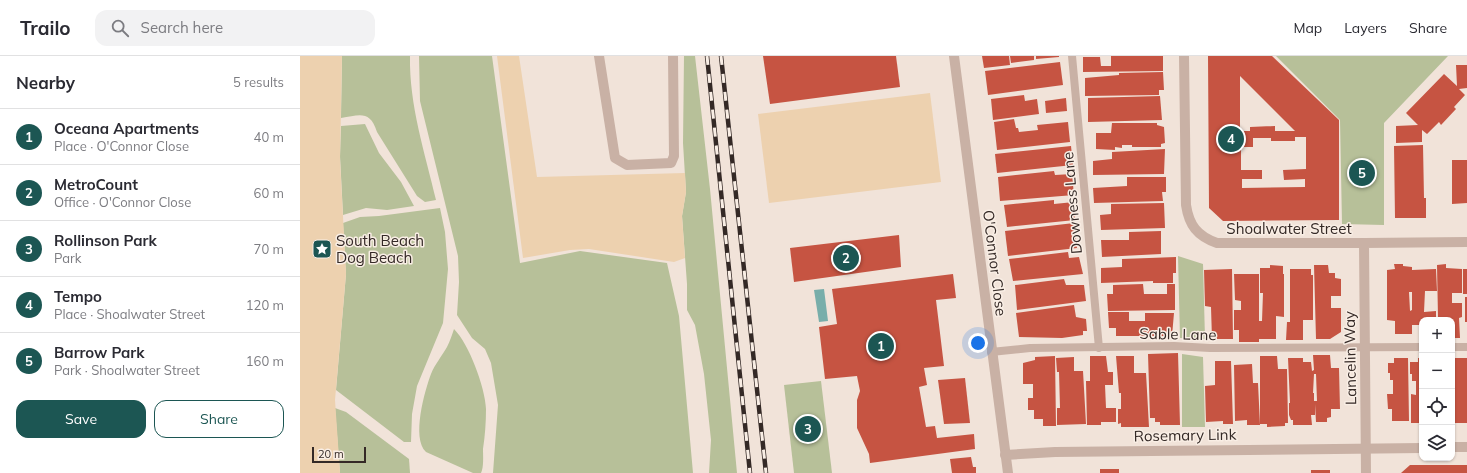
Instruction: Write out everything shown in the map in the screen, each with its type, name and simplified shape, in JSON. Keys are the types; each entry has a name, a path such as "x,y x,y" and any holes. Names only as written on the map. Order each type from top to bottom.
{"street":[{"path":"600,56 615,158 627,166 671,163 674,156 673,56"},
{"name":"O'Connor Close","path":"954,56 991,352 1008,473"},
{"name":"Shoalwater Street","path":"1184,56 1186,205 1187,215 1194,230 1201,236 1216,243 1467,242"},
{"name":"Lancelin Way","path":"1364,243 1366,473"},
{"path":"1455,447 1467,447"},
{"name":"Rosemary Link","path":"1005,455 1055,452 1419,448"}],"lane":[{"name":"Downess Lane","path":"1072,56 1099,348"},
{"name":"Sable Lane","path":"991,352 1030,348 1174,346 1210,348 1419,347"},
{"path":"1455,347 1467,347"}],"green space":[{"path":"342,56 410,56 410,74 415,111 436,200 425,202 417,196 368,117 359,115 341,118"},
{"path":"419,56 492,56 520,263 580,251 667,263 679,316 693,473 493,473 498,405 491,363 485,349 472,338 457,315 459,282 458,256 420,101"},
{"path":"684,56 695,56 710,189 737,473 709,473 711,440 704,374 695,325 687,310 687,284 682,216 686,192 683,143"},
{"path":"1276,56 1448,56 1384,123 1384,225 1342,224 1340,120"},
{"path":"365,124 379,153 401,182 414,206 387,210 366,208 343,215 340,156 341,126"},
{"path":"440,208 445,232 448,269 443,323 417,386 412,414 411,442 404,442 336,390 346,274 343,223 360,217"},
{"path":"1178,256 1203,264 1205,339 1180,338"},
{"path":"454,329 460,336 470,355 483,389 486,409 486,424 481,473 473,473 426,452 422,445 420,436 419,425 428,381 434,367 447,347"},
{"path":"1182,354 1203,357 1205,427 1182,427"},
{"path":"821,381 832,473 794,473 784,385"},
{"path":"335,408 346,412 409,459 410,473 340,473"}],"sand":[{"name":"South Beach Dog Beach","path":"300,56 342,56 340,159 346,274 335,400 340,473 300,473"},
{"path":"497,56 519,56 537,177 685,173 686,192 682,216 685,258 674,262 589,249 570,250 523,258"},
{"path":"930,93 941,182 769,203 758,114"}],"water":[{"path":"824,289 828,321 819,322 814,290"}],"building":[{"path":"763,56 896,56 900,87 770,104"},
{"path":"982,56 1009,56 1010,65 984,68"},
{"path":"1010,56 1034,56 1034,60 1011,63"},
{"path":"1036,56 1059,56 1059,57 1036,59"},
{"path":"1111,56 1163,56 1163,71 1083,72 1083,57 1100,57 1101,66 1111,66"},
{"path":"1208,56 1272,56 1339,120 1339,220 1223,221 1209,208","holes":["1240,76 1295,131 1275,131 1275,126 1250,127 1250,131 1240,131","1295,137 1306,137 1306,169 1283,170 1284,180 1305,179 1305,187 1242,188 1242,179 1262,179 1262,170 1241,170 1241,147 1253,147 1253,138 1271,138 1271,141 1295,141"]},
{"path":"1060,62 1063,85 988,95 985,71"},
{"path":"1456,65 1467,65 1467,88 1459,89 1465,95 1454,107 1456,109 1441,125 1439,122 1427,134 1422,130 1422,142 1396,143 1396,126 1418,125 1406,113 1444,74 1457,86"},
{"path":"1163,72 1164,90 1159,90 1159,95 1085,96 1085,78 1119,75 1119,73"},
{"path":"1024,95 1025,101 1037,99 1039,114 993,120 991,99"},
{"path":"1160,96 1162,120 1088,122 1088,98"},
{"path":"1066,98 1067,111 1046,113 1045,101"},
{"path":"1014,119 1016,128 1018,128 1019,132 1038,130 1037,125 1068,122 1070,142 997,150 994,122"},
{"path":"1112,123 1157,123 1157,125 1164,127 1165,143 1161,144 1161,147 1132,147 1132,145 1122,145 1122,148 1115,147 1115,150 1096,149 1096,133 1111,133"},
{"path":"1423,145 1426,218 1395,218 1394,146"},
{"path":"1071,146 1073,165 997,173 995,154"},
{"path":"1165,149 1164,174 1093,175 1093,161 1112,159 1112,152"},
{"path":"1452,160 1467,160 1467,203 1452,204"},
{"path":"1054,171 1055,175 1072,174 1074,195 1000,201 998,177"},
{"path":"1127,177 1166,177 1166,192 1162,192 1163,201 1094,203 1093,188 1127,186"},
{"path":"1054,200 1054,204 1074,202 1075,220 1007,227 1004,205"},
{"path":"1164,203 1165,228 1101,230 1100,215 1111,214 1111,204"},
{"path":"1074,223 1077,248 1008,256 1005,231"},
{"path":"1161,231 1161,254 1102,257 1101,240 1129,240 1129,232"},
{"path":"899,235 901,267 794,282 790,248"},
{"path":"1068,252 1069,258 1079,257 1083,274 1013,281 1009,259"},
{"path":"1176,257 1176,273 1173,273 1173,283 1153,283 1153,281 1101,283 1101,268 1122,267 1122,259"},
{"path":"1394,264 1403,264 1403,266 1412,267 1412,270 1436,269 1437,291 1425,291 1424,312 1436,311 1436,317 1419,317 1419,325 1412,325 1412,334 1395,334 1395,321 1387,320 1387,270 1395,269","holes":["1409,292 1412,292 1412,310 1410,311"]},
{"path":"1446,264 1446,268 1462,269 1462,293 1452,293 1452,303 1462,303 1462,317 1459,318 1460,338 1455,338 1455,317 1438,317 1437,265"},
{"path":"1270,265 1283,266 1284,274 1284,317 1276,316 1276,339 1259,339 1259,342 1239,342 1239,330 1234,330 1234,310 1241,310 1241,301 1235,300 1234,274 1259,274 1259,321 1262,321 1263,293 1260,293 1260,268 1270,268"},
{"path":"1314,265 1328,265 1329,273 1335,273 1335,278 1341,279 1341,296 1331,296 1331,308 1341,308 1341,332 1330,339 1316,339"},
{"path":"1232,269 1233,339 1212,339 1211,307 1205,306 1204,270"},
{"path":"1290,269 1311,269 1311,275 1313,275 1313,320 1303,320 1303,340 1286,340 1287,322 1290,322"},
{"path":"1463,269 1467,269 1467,294 1463,294"},
{"path":"953,274 956,298 936,300 944,366 924,368 927,385 919,387 926,427 935,426 937,438 974,434 975,449 870,463 869,454 857,428 857,400 860,391 857,376 825,379 819,327 837,324 832,289"},
{"path":"1064,279 1066,285 1084,285 1086,301 1017,310 1015,285"},
{"path":"1143,284 1144,294 1167,294 1167,284 1175,284 1175,310 1108,311 1107,294 1113,294 1113,285"},
{"path":"1465,297 1467,297 1467,322 1465,322"},
{"path":"1074,305 1076,317 1086,319 1087,331 1083,331 1083,335 1062,338 1019,337 1016,313"},
{"path":"1108,312 1129,312 1129,321 1145,321 1145,313 1174,313 1172,336 1116,336 1116,328 1109,328"},
{"path":"1178,353 1180,425 1160,425 1160,422 1155,422 1155,418 1150,418 1148,354"},
{"path":"1313,355 1330,355 1331,368 1339,368 1340,409 1331,409 1331,417 1327,418 1327,422 1316,422 1315,404 1315,415 1311,415 1312,425 1293,425 1293,420 1291,420 1289,415 1290,403 1288,358 1303,358 1303,362 1311,362 1312,371 1314,370","holes":["1314,374 1316,374 1317,401 1314,401"]},
{"path":"1055,356 1056,426 1043,426 1043,419 1034,419 1034,410 1028,410 1028,398 1033,398 1033,384 1023,384 1023,363 1035,360 1035,357"},
{"path":"1090,356 1106,356 1108,372 1113,372 1113,385 1105,385 1106,408 1116,408 1116,422 1101,422 1101,425 1087,425 1086,381 1090,381"},
{"path":"1116,356 1134,356 1134,373 1146,373 1149,427 1121,427 1121,423 1118,424 1118,409 1121,409 1121,393 1119,393"},
{"path":"1260,356 1277,356 1278,369 1287,369 1288,423 1285,423 1285,426 1267,427 1267,424 1260,424"},
{"path":"1074,357 1074,371 1083,371 1086,424 1057,425 1057,408 1060,408 1059,372 1057,372 1056,358"},
{"path":"1394,358 1408,358 1409,421 1392,421 1392,409 1388,409 1387,394 1393,394 1393,380 1390,380 1388,363 1394,363"},
{"path":"1419,358 1419,423 1411,423 1411,394 1416,395 1416,381 1412,381 1412,374 1410,374 1410,362 1418,362"},
{"path":"1455,358 1467,358 1467,423 1455,423"},
{"path":"1215,361 1231,361 1233,424 1223,424 1223,421 1206,422 1205,386 1215,385"},
{"path":"1252,364 1253,383 1258,383 1260,425 1247,425 1247,420 1235,421 1234,365"},
{"path":"965,378 970,423 944,424 938,380"},
{"path":"971,457 973,467 976,467 976,473 952,473 950,459"},
{"path":"1410,465 1467,465 1467,473 1401,473"},
{"path":"1100,469 1119,469 1119,473 1100,473"},
{"path":"1311,470 1330,470 1330,473 1311,473"}],"railway":[{"path":"707,56 750,473"},
{"path":"721,56 766,473"}],"place":[{"name":"Tempo","path":"1231,139"},
{"name":"Barrow Park","path":"1362,173"},
{"name":"South Beach Dog Beach","path":"322,249"},
{"name":"MetroCount","path":"846,258"},
{"name":"Oceana Apartments","path":"881,346"},
{"name":"Rollinson Park","path":"808,429"}]}
